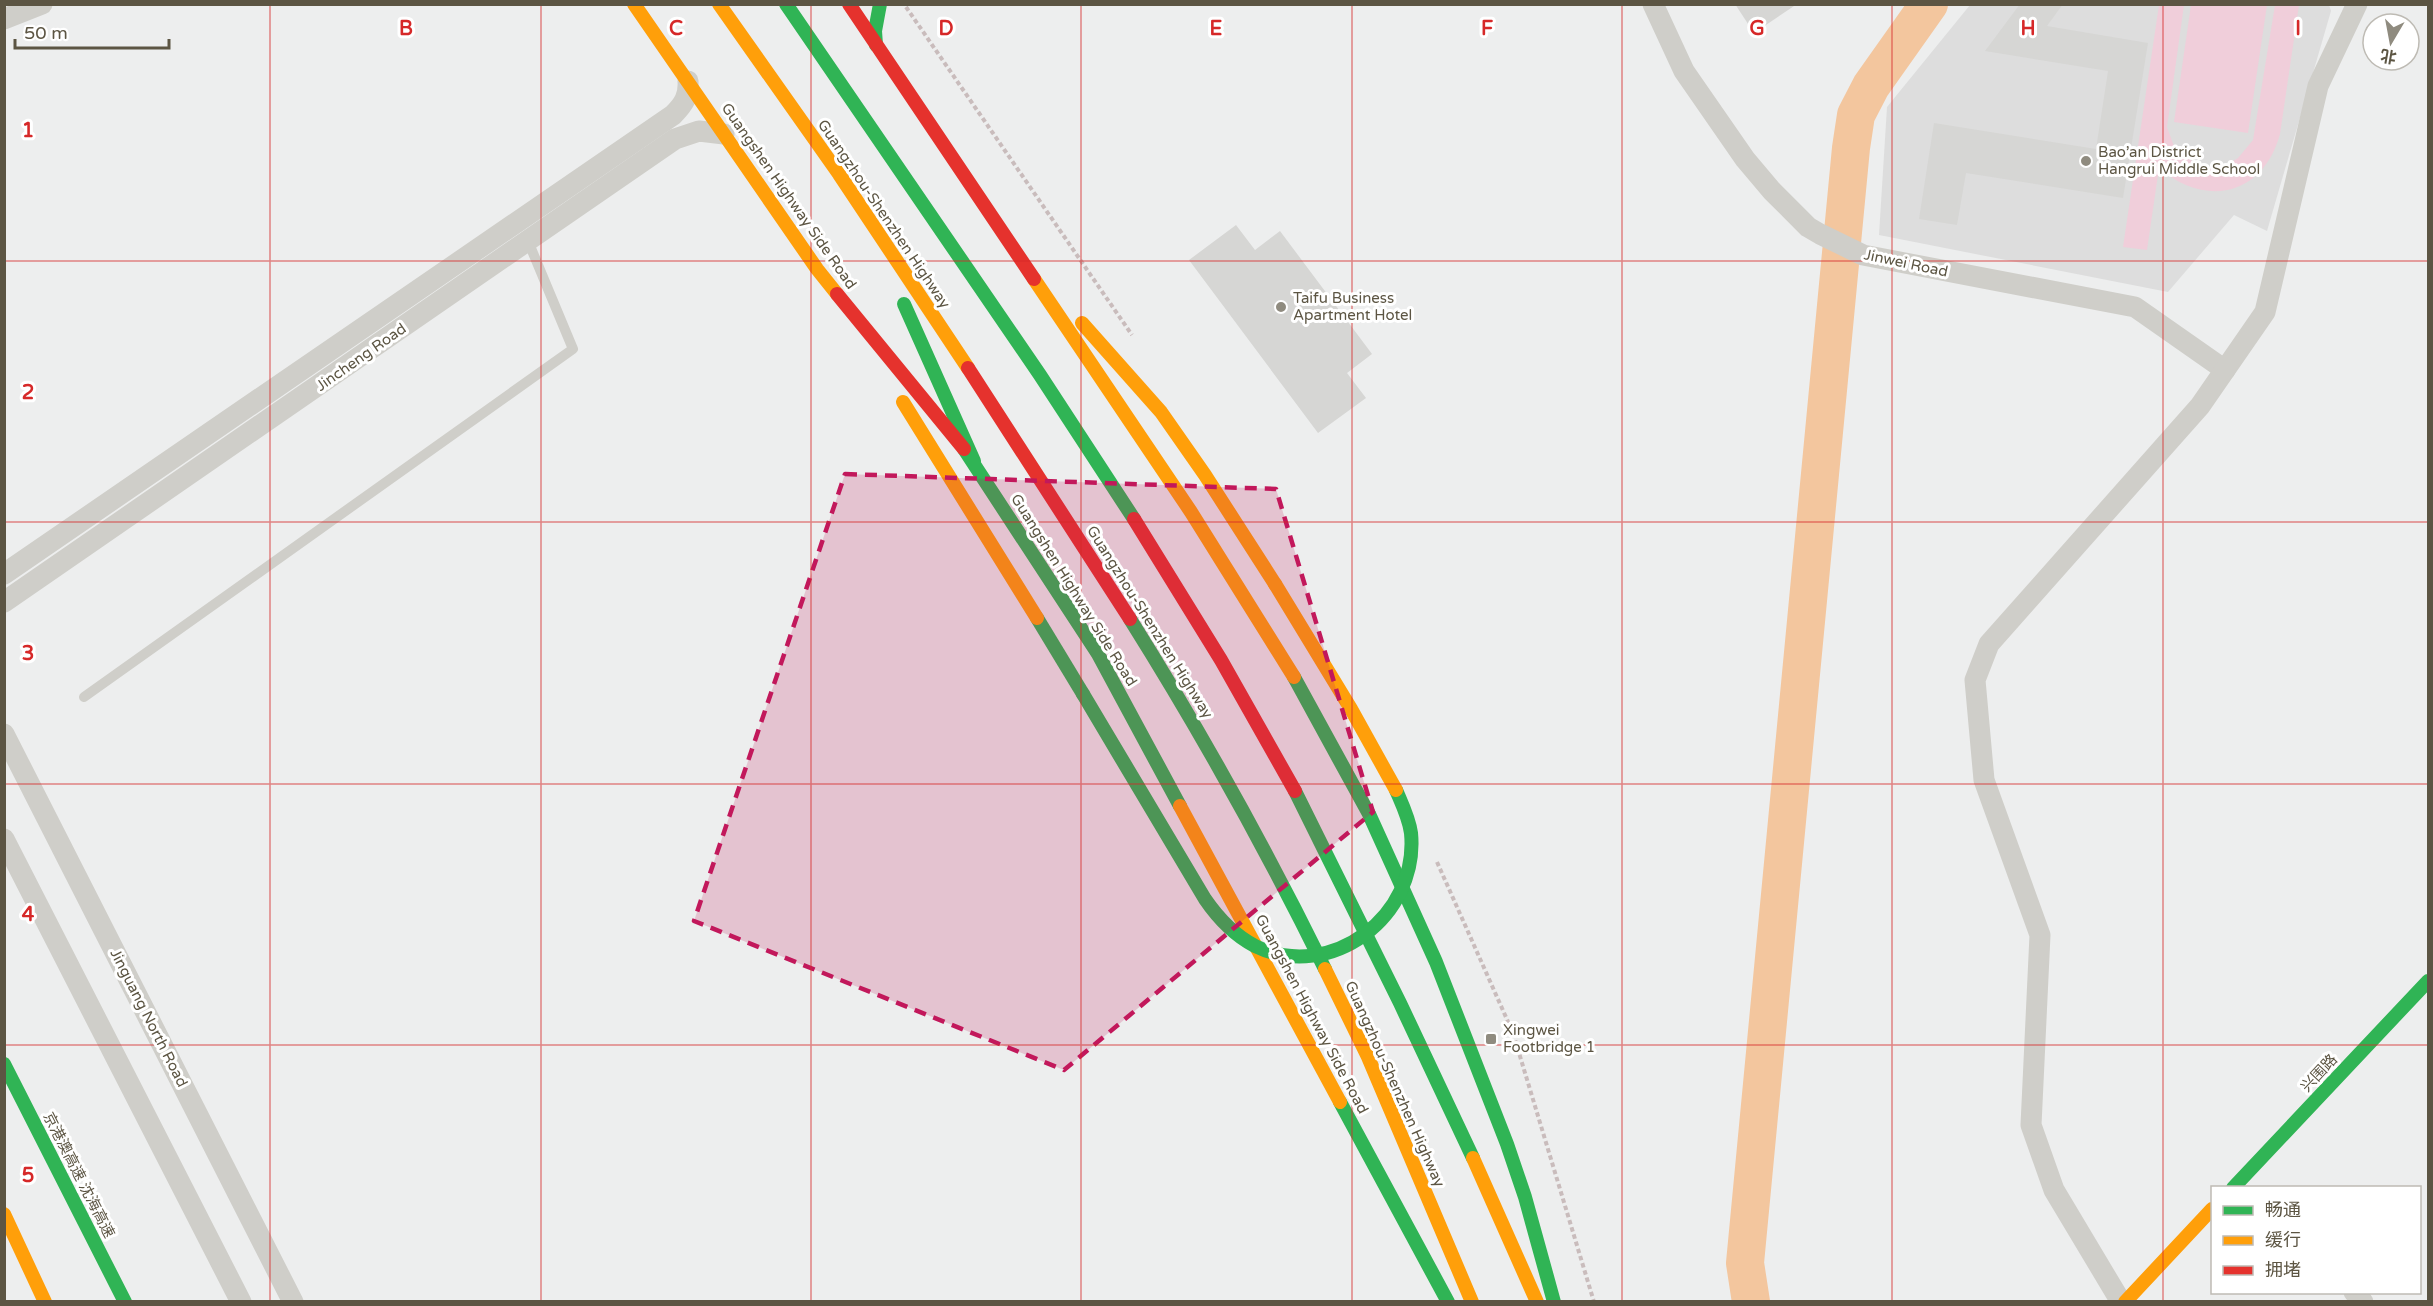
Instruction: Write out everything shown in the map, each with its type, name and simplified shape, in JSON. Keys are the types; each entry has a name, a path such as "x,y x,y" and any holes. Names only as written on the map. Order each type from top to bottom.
{"main road":[{"name":"Guangshen Highway Side Road","path":"634,4 817,269 974,461 1098,654 1448,1302"},
{"name":"Guangzhou-Shenzhen Highway","path":"719,4 839,174 1070,524 1168,679 1274,866 1368,1056 1472,1302"},
{"path":"786,4 1114,487 1278,759 1421,1042 1537,1302"},
{"path":"849,4 1191,512 1310,703 1369,814 1436,962 1507,1144 1525,1197 1554,1302"},
{"path":"876,45 874,31 880,4"},
{"path":"839,174 886,269"},
{"path":"896,392 993,545 1216,915 1229,929 1261,949 1299,957 1336,952 1354,944 1384,921 1404,889 1412,852 1407,814 1385,769 1275,584 1199,466 1160,411 1124,366 1003,233"},
{"path":"817,269 884,373"},
{"path":"897,290 918,332 974,461"},
{"name":"兴围路","path":"2239,1185 2428,981"},
{"name":"京港澳高速 沈海高速","path":"4,1064 125,1302"},
{"path":"2123,1302 2211,1210"},
{"path":"4,1215 45,1302"}],"street":[{"path":"4,19 42,4"},
{"name":"Jinwei Road","path":"1653,4 1684,71 1745,159 1808,227 1851,250 1877,258 2135,307 2225,370"},
{"path":"2123,1302 2054,1190 2031,1125 2040,935 1984,780 1974,680 1989,644 2200,406 2265,312 2318,86 2357,4"},
{"name":"Jincheng Road","path":"4,574 673,115 684,103 688,81"},
{"name":"Jincheng Road","path":"4,602 675,139 699,131 724,134"},
{"name":"Jinguang North Road","path":"4,734 293,1302"},
{"path":"4,839 241,1302"}],"lane":[{"path":"84,697 573,350 528,242"}],"highlighted area":[{"path":"845,474 1276,489 1373,812 1064,1070 694,921"}],"shaded area":[{"name":"Bao’an District Hangrui Middle School","path":"1970,5 2329,5 2331,11 2267,231 2234,215 2168,292 1879,235 1887,107"},
{"path":"2159,5 2184,5 2167,127 2175,149 2184,157 2205,167 2217,167 2238,158 2253,140 2275,5 2299,5 2280,134 2272,155 2261,171 2247,183 2231,189 2213,191 2195,188 2177,181 2159,168 2147,250 2123,247"},
{"path":"2191,5 2267,5 2248,133 2174,122"}],"building":[{"path":"1735,4 1797,4 1754,33"},
{"path":"2020,4 2063,4 2047,26 2148,43 2123,198 1966,173 1957,225 1919,219 1934,123 2096,149 2108,71 1985,51"},
{"name":"Taifu Business Apartment Hotel","path":"1236,225 1255,250 1280,231 1372,354 1347,373 1366,398 1318,433 1189,260"}],"waterway":[{"path":"1751,1302 1745,1263 1851,148 1856,115 1871,86 1929,4"}],"traffic: fast":[{"path":"786,4 1040,375 1134,519"},
{"path":"876,45 875,31 880,4"},
{"path":"904,304 974,461"},
{"path":"964,449 1098,654 1180,806"},
{"path":"1037,618 1083,694"},
{"path":"1130,619 1232,791 1325,969"},
{"path":"1294,677 1369,814 1436,962 1507,1144 1525,1197 1554,1302"},
{"path":"1083,694 1210,906 1227,926 1247,942 1284,955 1313,956 1340,948 1364,934 1385,915 1401,891 1410,863 1410,827 1396,790"},
{"path":"1295,791 1400,1003 1473,1158"},
{"path":"2235,1186 2428,981"},
{"path":"4,1064 125,1302"},
{"path":"1340,1102 1448,1302"}],"traffic: slow":[{"path":"634,4 817,269 837,294"},
{"path":"719,4 839,174 968,368"},
{"path":"1034,279 1191,512 1294,677"},
{"path":"1082,323 1161,412 1205,475 1275,584"},
{"path":"903,402 1037,618"},
{"path":"1275,584 1351,709 1396,790"},
{"path":"1180,806 1340,1102"},
{"path":"1325,969 1368,1057 1472,1302"},
{"path":"1473,1158 1537,1302"},
{"path":"2125,1302 2211,1210"},
{"path":"4,1214 45,1302"}],"traffic: jam":[{"path":"849,4 1034,279"},
{"path":"837,294 964,449"},
{"path":"968,368 1130,619"},
{"path":"1134,519 1221,660 1295,791"}],"place":[{"name":"Bao’an District Hangrui Middle School","path":"2086,161"},
{"name":"Taifu Business Apartment Hotel","path":"1281,307"},
{"name":"Xingwei Footbridge 1","path":"1491,1039"}]}
